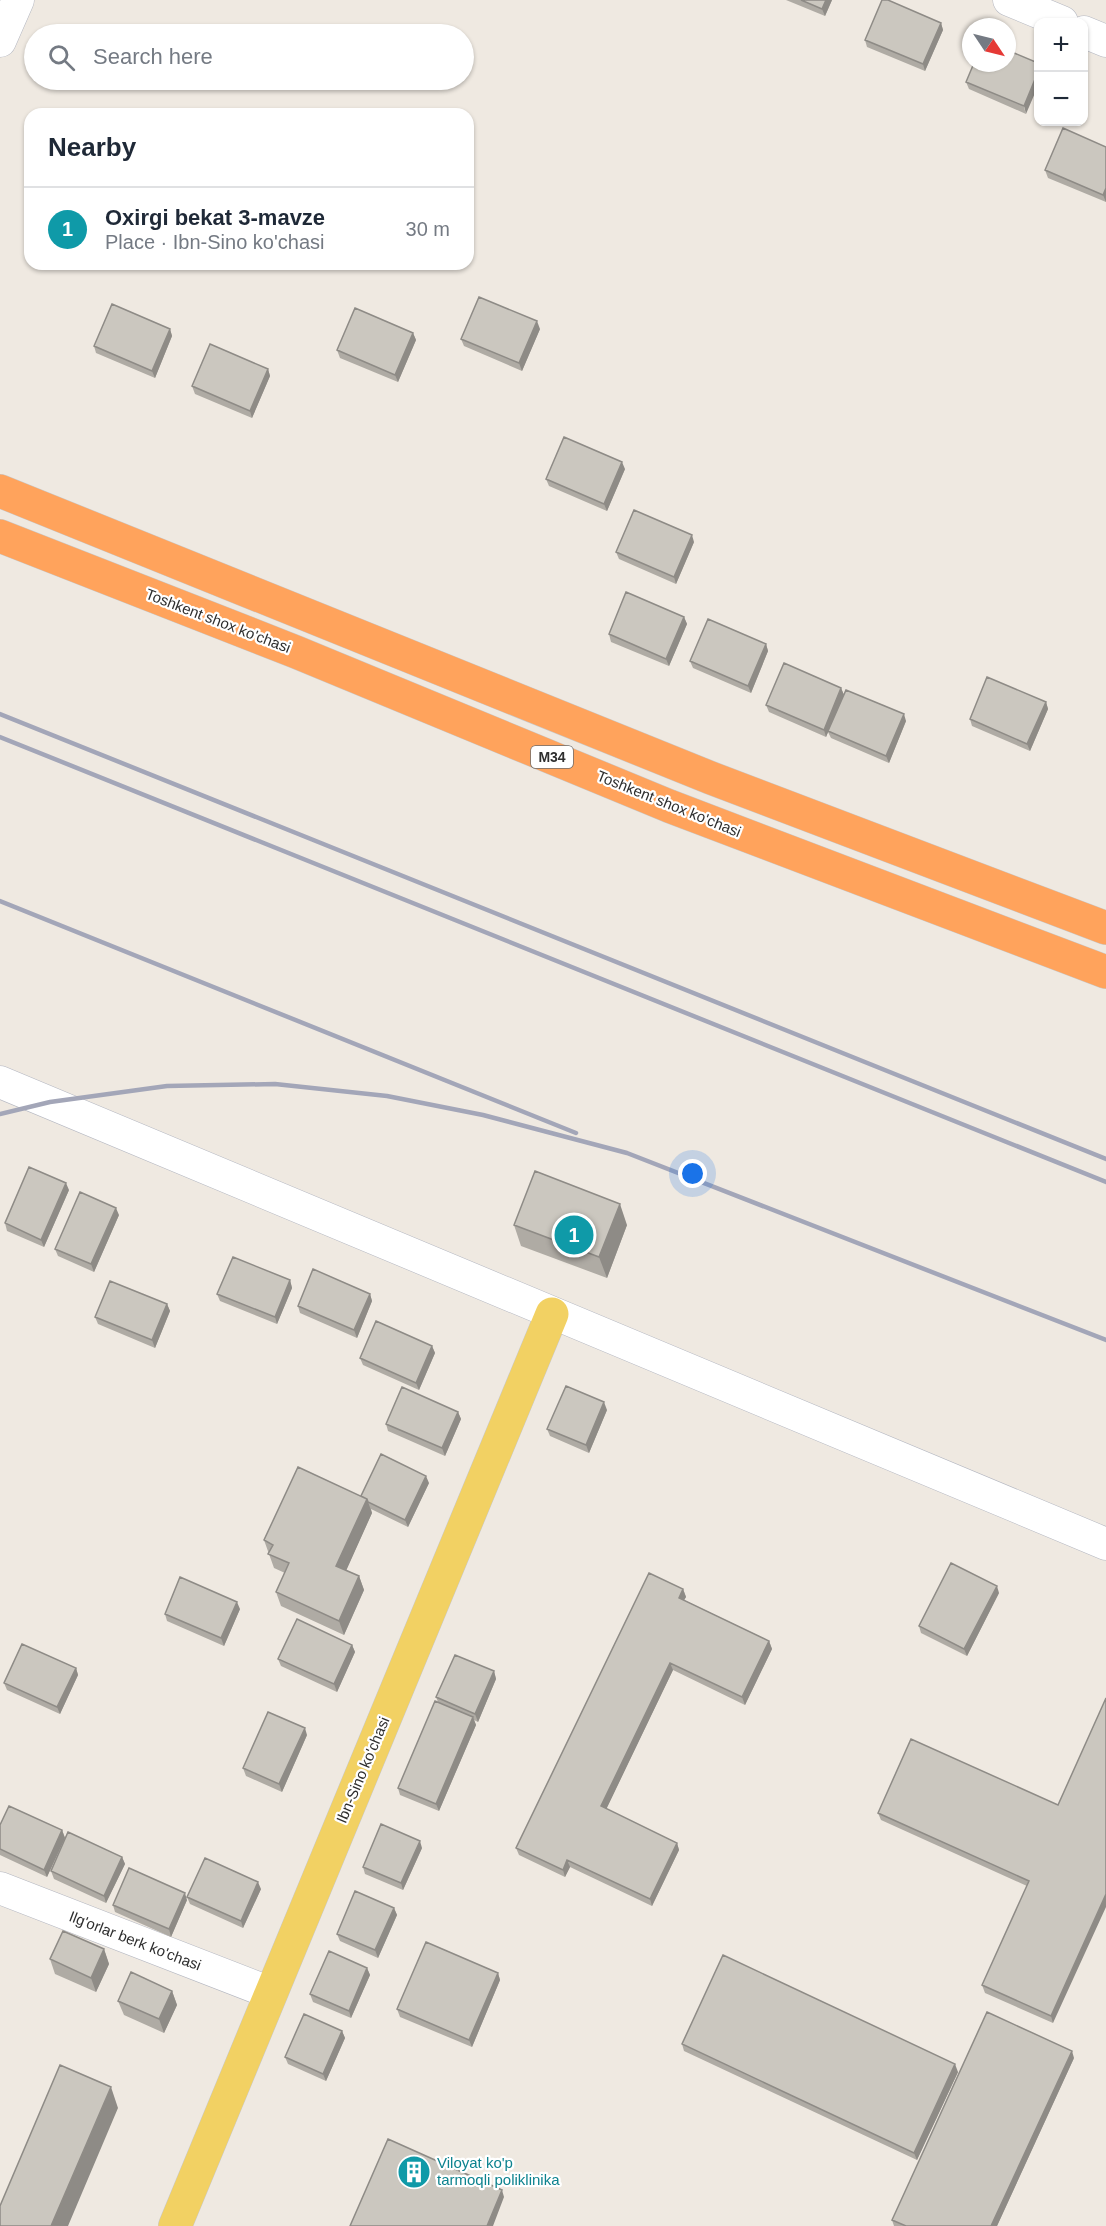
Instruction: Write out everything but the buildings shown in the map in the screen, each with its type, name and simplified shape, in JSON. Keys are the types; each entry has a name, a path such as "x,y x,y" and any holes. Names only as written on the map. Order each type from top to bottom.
{"highway":[{"name":"M34","path":"0,491 310,619 711,778 1106,928"},
{"name":"Toshkent shox ko'chasi","path":"0,536 296,652 669,806 1106,972"},
{"path":"296,652 312,643 315,636 310,619"}],"main road":[{"name":"Ibn-Sino ko'chasi","path":"175,2226 552,1314"}],"street":[{"path":"0,41 18,0"},
{"path":"1009,0 1052,18"},
{"path":"1088,34 1106,41"},
{"path":"0,1082 1106,1544"},
{"name":"Ilg'orlar berk ko'chasi","path":"0,1888 271,1993"}],"railway":[{"path":"0,714 1106,1159"},
{"path":"0,737 1106,1182"},
{"path":"0,901 576,1133"},
{"path":"0,1114 50,1102 167,1086 275,1084 387,1096 483,1115 627,1153 1106,1340"}],"place":[{"name":"Oxirgi bekat 3-mavze","path":"574,1235"},
{"name":"Viloyat ko'p tarmoqli poliklinika","path":"414,2172"}]}
